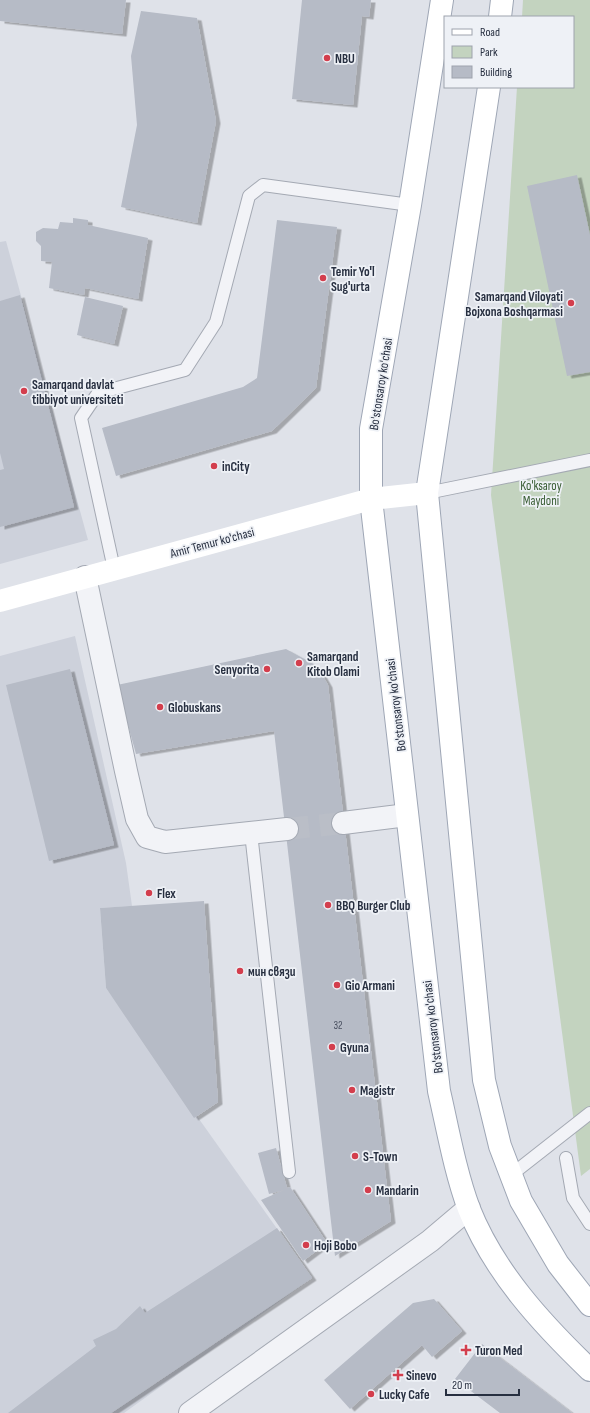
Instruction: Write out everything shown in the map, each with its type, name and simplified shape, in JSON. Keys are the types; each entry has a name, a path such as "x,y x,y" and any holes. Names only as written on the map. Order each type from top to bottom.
{"main road":[{"name":"Bo'stonsaroy ko'chasi","path":"442,0 410,205 371,429 371,499 439,1091 458,1172 469,1208 483,1238 523,1298 557,1338 590,1370"},
{"path":"500,16 502,0"},
{"path":"489,88 427,493 484,1080 500,1146 521,1201 558,1264 590,1305"},
{"name":"Amir Temur ko'chasi","path":"0,601 371,499 427,493"}],"street":[{"path":"85,577 127,778 138,819 147,837 165,842 286,829"},
{"path":"343,822 408,815"},
{"path":"190,1413 423,1245 469,1208"}],"lane":[{"path":"114,569 81,418 98,393 185,370 216,322 249,196 263,185 410,205"},
{"path":"427,493 590,460"},
{"path":"251,833 289,1172"},
{"path":"511,1175 590,1113"},
{"path":"566,1158 573,1198 590,1224"}],"shaded area":[{"name":"Samarqand davlat tibbiyot universiteti","path":"6,241 88,540 0,564 0,242"},
{"path":"75,636 126,863 132,906 100,908 106,988 312,1278 124,1413 0,1413 0,656"}],"green space":[{"name":"Ko'ksaroy Maydoni","path":"523,0 590,0 590,1169 581,1176 491,495 517,88 574,88 574,16 522,16"}],"building":[{"path":"0,0 126,0 122,34 0,21"},
{"name":"NBU","path":"302,0 371,0 369,17 362,16 353,105 292,99"},
{"path":"141,11 197,18 216,121 197,223 121,207 137,125 131,56"},
{"name":"Samarqand Viloyati Bojxona Boshqarmasi","path":"577,175 590,235 590,372 567,376 527,186"},
{"path":"73,218 88,220 88,225 148,238 138,299 85,288 84,295 49,288 52,262 41,261 41,246 36,241 36,232 43,228 58,229 60,222 73,223"},
{"path":"277,220 337,227 316,388 272,431 116,476 102,428 243,387 257,378"},
{"name":"Samarqand davlat tibbiyot universiteti","path":"20,295 74,507 0,527 0,470 4,469 0,453 0,301"},
{"path":"85,297 123,306 114,344 77,335"},
{"path":"286,649 317,666 328,685 391,1221 335,1256 274,731 136,754 117,685"},
{"path":"70,669 114,845 49,861 6,685"},
{"path":"204,901 218,1102 194,1118 106,988 100,908"},
{"path":"276,1148 287,1188 290,1187 327,1243 303,1261 261,1200 284,1190 269,1194 258,1153"},
{"path":"277,1228 312,1278 111,1413 8,1413 96,1346 93,1340 116,1329 140,1306 145,1313"},
{"path":"434,1299 462,1331 432,1357 422,1345 350,1409 324,1380 413,1303"},
{"path":"482,1344 572,1413 500,1413 455,1379"}],"tunnel":[{"path":"287,829 343,823"}],"place":[{"name":"NBU","path":"327,58"},
{"name":"Temir Yo'l Sug'urta","path":"323,278"},
{"name":"Samarqand Viloyati Bojxona Boshqarmasi","path":"571,303"},
{"name":"Samarqand davlat tibbiyot universiteti","path":"24,391"},
{"name":"inCity","path":"214,466"},
{"name":"Samarqand Kitob Olami","path":"299,663"},
{"name":"Senyorita","path":"267,669"},
{"name":"Globuskans","path":"160,707"},
{"name":"Flex","path":"149,893"},
{"name":"BBQ Burger Club","path":"328,905"},
{"name":"мин связи","path":"240,971"},
{"name":"Gio Armani","path":"337,985"},
{"name":"Gyuna","path":"332,1047"},
{"name":"Magistr","path":"352,1090"},
{"name":"S-Town","path":"355,1156"},
{"name":"Mandarin","path":"368,1190"},
{"name":"Hoji Bobo","path":"306,1245"},
{"name":"Turon Med","path":"466,1350"},
{"name":"Sinevo","path":"398,1375"},
{"name":"Lucky Cafe","path":"371,1394"}]}
